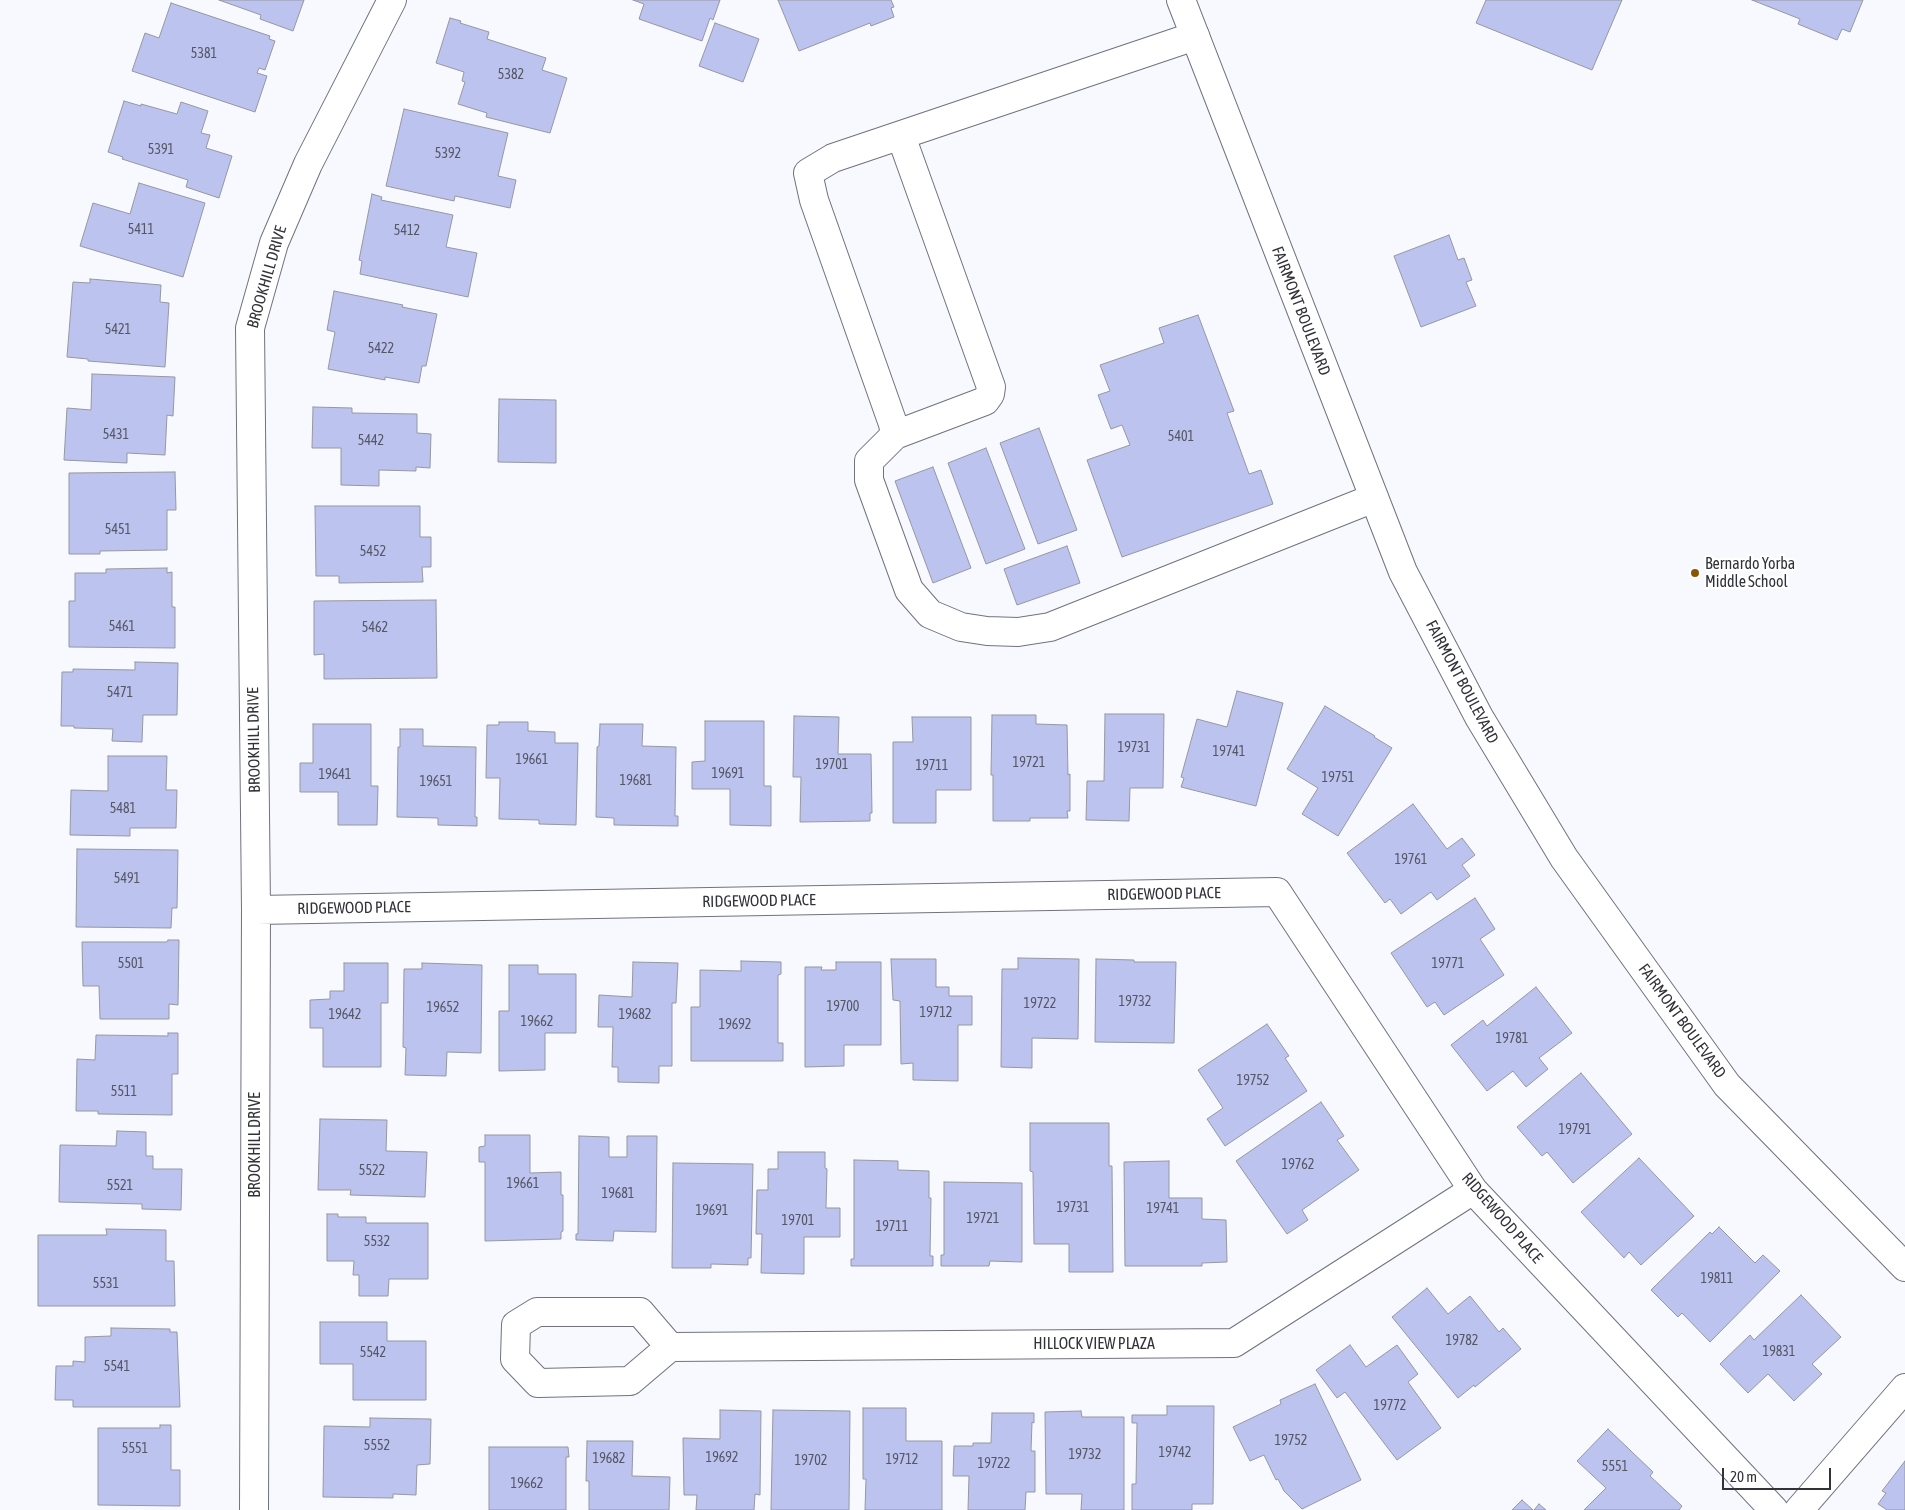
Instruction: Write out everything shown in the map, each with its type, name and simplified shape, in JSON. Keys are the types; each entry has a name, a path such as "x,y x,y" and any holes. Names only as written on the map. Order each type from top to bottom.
{"street":[{"name":"BROOKHILL DRIVE","path":"254,1510 256,910 250,328 274,243 308,164 392,0"},
{"name":"FAIRMONT BOULEVARD","path":"1181,0 1403,572 1470,700 1564,858 1727,1085 1905,1267"},
{"path":"895,435 893,424 814,200 808,173 833,158 1195,36"},
{"path":"901,136 991,387 990,394 985,401 895,435 869,461 869,480 909,590 930,614 961,627 986,631 1018,632 1050,627 1374,498"},
{"name":"RIDGEWOOD PLACE","path":"256,910 1277,892 1473,1190 1774,1510"},
{"name":"HILLOCK VIEW PLAZA","path":"670,1347 1234,1343 1473,1190"},
{"path":"537,1312 640,1312 670,1347 630,1381 538,1383 515,1359 516,1325 537,1312"},
{"path":"1799,1510 1905,1388"}],"building":[{"path":"219,0 304,0 293,31 260,19 261,15"},
{"path":"633,0 720,0 713,20 710,18 702,41 639,19 644,4"},
{"path":"778,0 891,0 894,7 891,8 894,17 871,26 870,23 799,51"},
{"path":"1486,0 1622,0 1592,70 1476,23"},
{"path":"1752,0 1863,0 1850,32 1842,29 1837,40 1798,24 1800,19"},
{"path":"171,3 270,36 269,39 275,41 265,70 259,68 257,73 267,76 255,112 132,71 145,33 159,38"},
{"path":"450,18 489,32 487,39 546,58 542,70 567,78 550,133 486,117 487,113 458,104 465,82 462,81 464,72 436,63"},
{"path":"715,23 759,39 743,82 699,66"},
{"path":"124,101 177,114 181,102 208,111 201,133 210,135 206,148 232,156 219,198 186,187 188,180 122,159 123,157 108,152"},
{"path":"404,109 508,133 498,176 516,180 510,208 455,196 454,201 386,186"},
{"path":"139,183 205,203 183,277 80,246 93,203 130,214"},
{"path":"372,194 382,197 381,200 453,215 446,247 477,253 468,297 360,274 362,261 359,260"},
{"path":"1449,235 1458,260 1464,258 1472,280 1466,282 1476,306 1421,327 1394,256"},
{"path":"90,279 161,285 160,302 169,303 165,367 88,361 88,359 67,357 73,282 90,283"},
{"path":"334,291 437,314 426,366 422,366 419,383 385,377 385,380 328,369 335,332 327,330"},
{"path":"1198,315 1234,411 1227,413 1249,474 1261,470 1273,504 1122,557 1087,460 1130,445 1122,425 1111,429 1098,395 1110,391 1100,365 1164,343 1159,328"},
{"path":"92,374 175,377 173,416 167,415 165,455 127,453 127,463 64,460 67,408 91,410"},
{"path":"499,399 556,400 556,463 498,462"},
{"path":"313,407 352,408 352,413 417,414 417,433 431,434 430,468 416,467 416,471 379,470 379,486 341,485 341,448 312,448"},
{"path":"1039,428 1077,530 1038,544 1000,443"},
{"path":"986,448 1025,549 986,564 948,463"},
{"path":"933,467 971,568 933,583 895,481"},
{"path":"175,472 176,510 167,510 167,550 100,551 100,554 69,554 69,473"},
{"path":"315,506 420,506 420,537 431,537 431,567 422,567 423,582 339,583 339,576 316,576"},
{"path":"1067,546 1080,583 1017,605 1004,569"},
{"path":"167,568 167,573 172,572 172,607 175,607 175,648 69,647 69,601 75,601 75,573 106,573 106,569"},
{"path":"436,600 437,678 324,679 324,654 314,655 314,601"},
{"path":"135,662 178,663 177,715 143,715 142,742 112,741 113,729 61,726 62,672 73,672 73,669 135,670"},
{"path":"1237,691 1283,703 1256,806 1181,787 1184,778 1181,777 1197,719 1227,727"},
{"path":"1325,706 1392,748 1338,836 1302,814 1318,788 1287,769"},
{"path":"1105,714 1164,714 1163,788 1130,788 1129,821 1086,820 1087,781 1104,781"},
{"path":"992,715 1036,715 1036,724 1067,725 1068,775 1070,774 1070,811 1067,811 1068,818 1030,818 1030,821 993,821 993,775 991,775"},
{"path":"794,716 839,717 838,754 871,754 872,813 870,813 870,821 800,822 801,777 793,777"},
{"path":"912,717 971,717 971,790 936,790 936,823 893,823 893,742 913,742"},
{"path":"705,721 764,721 764,786 771,786 771,826 730,825 730,789 692,789 692,762 705,761"},
{"path":"499,722 528,722 528,731 555,732 555,743 578,743 576,825 539,824 539,820 499,819 500,778 486,778 487,725 499,725"},
{"path":"313,724 371,724 371,786 378,786 377,825 338,825 338,792 300,792 300,763 313,763"},
{"path":"600,724 643,724 642,746 676,747 675,816 678,816 678,826 614,825 614,818 596,817 597,747 599,746"},
{"path":"400,729 423,729 423,746 476,747 475,817 477,817 477,826 438,825 438,818 397,817"},
{"path":"108,756 167,756 166,790 177,790 176,828 130,828 130,836 70,835 71,790 108,791"},
{"path":"1413,804 1447,849 1462,838 1475,855 1462,865 1470,876 1437,900 1431,892 1401,914 1390,899 1385,903 1347,853"},
{"path":"77,849 178,850 177,908 172,908 171,928 76,927"},
{"path":"1475,898 1495,929 1480,939 1504,975 1444,1015 1435,1002 1427,1007 1391,953"},
{"path":"168,940 179,940 178,1005 169,1004 169,1019 100,1019 99,986 83,986 82,942 167,942"},
{"path":"1018,958 1079,959 1078,1039 1032,1038 1032,1068 1001,1067 1002,969 1018,969"},
{"path":"891,959 936,959 936,987 949,987 949,996 972,996 972,1025 958,1025 958,1081 913,1080 913,1063 901,1064 900,1001 893,1000"},
{"path":"1096,959 1134,960 1134,962 1176,962 1174,1043 1095,1042"},
{"path":"741,961 781,962 781,974 778,975 778,1043 783,1043 783,1061 691,1061 691,1007 700,1007 700,970 741,971"},
{"path":"633,962 678,963 676,1003 672,1003 672,1066 659,1066 659,1083 618,1082 618,1067 612,1067 613,1027 598,1027 599,995 632,997"},
{"path":"836,962 881,962 881,1045 844,1045 844,1066 805,1067 805,967 822,967 821,970 836,970"},
{"path":"344,963 388,963 388,1003 381,1003 381,1067 323,1067 323,1028 310,1028 310,1000 330,999 330,991 344,991"},
{"path":"422,963 482,965 481,1053 447,1052 446,1076 405,1075 406,1048 403,1047 404,969 422,969"},
{"path":"509,965 538,965 538,974 576,974 576,1033 545,1033 545,1070 499,1071 499,1011 509,1011"},
{"path":"1536,987 1572,1033 1539,1058 1548,1069 1526,1087 1513,1071 1487,1091 1451,1045 1483,1020 1487,1026"},
{"path":"1267,1024 1289,1056 1285,1058 1307,1091 1225,1146 1207,1119 1223,1108 1198,1070"},
{"path":"168,1033 178,1033 178,1074 172,1074 172,1115 98,1114 98,1111 76,1111 77,1059 95,1060 96,1035 168,1036"},
{"path":"1581,1073 1632,1134 1573,1183 1547,1152 1542,1156 1517,1127"},
{"path":"1321,1102 1344,1136 1337,1140 1359,1170 1302,1210 1308,1220 1287,1234 1236,1161"},
{"path":"320,1119 387,1120 386,1151 427,1152 425,1197 350,1195 351,1190 318,1190"},
{"path":"1030,1123 1109,1123 1109,1166 1112,1166 1113,1272 1069,1272 1069,1244 1034,1244 1033,1172 1030,1171"},
{"path":"117,1131 146,1132 146,1156 153,1156 153,1169 182,1169 181,1210 142,1209 142,1204 59,1202 60,1145 116,1146"},
{"path":"485,1135 530,1135 530,1173 561,1172 563,1231 561,1232 561,1239 485,1241 485,1162 479,1162 479,1147 485,1146"},
{"path":"579,1136 609,1137 609,1157 627,1157 627,1136 657,1136 656,1232 614,1231 613,1241 576,1240 576,1234 578,1234"},
{"path":"778,1152 825,1152 825,1168 827,1169 826,1208 840,1208 840,1237 804,1237 804,1274 761,1273 762,1234 756,1234 757,1190 768,1190 768,1169 778,1169"},
{"path":"1639,1158 1694,1216 1641,1265 1629,1252 1624,1258 1581,1212"},
{"path":"854,1160 898,1161 898,1170 929,1171 929,1198 931,1198 930,1256 933,1256 933,1266 851,1266 851,1259 854,1259"},
{"path":"1169,1161 1169,1198 1202,1198 1202,1219 1226,1220 1227,1262 1202,1263 1202,1266 1125,1266 1124,1162"},
{"path":"673,1163 753,1164 751,1258 748,1258 748,1265 711,1264 711,1268 672,1268"},
{"path":"944,1182 1022,1183 1022,1262 990,1261 989,1266 941,1266 941,1255 944,1255"},
{"path":"327,1214 338,1214 338,1217 366,1217 366,1223 428,1223 428,1279 389,1279 388,1296 359,1296 359,1275 353,1275 354,1261 327,1261"},
{"path":"1719,1227 1755,1263 1763,1255 1780,1271 1710,1342 1682,1313 1678,1317 1651,1290 1710,1232 1712,1234"},
{"path":"106,1229 166,1230 166,1261 174,1261 175,1306 38,1306 38,1235 107,1235"},
{"path":"1427,1288 1448,1314 1470,1296 1499,1332 1503,1328 1521,1349 1475,1387 1474,1385 1458,1398 1392,1317"},
{"path":"1801,1295 1841,1337 1812,1364 1822,1374 1794,1401 1768,1374 1748,1393 1720,1364 1750,1335 1754,1340"},
{"path":"320,1322 387,1322 387,1341 426,1341 426,1400 353,1400 353,1364 320,1364"},
{"path":"111,1328 170,1329 170,1332 177,1332 180,1407 73,1407 73,1400 55,1400 56,1366 73,1366 73,1361 85,1362 85,1337 111,1336"},
{"path":"1350,1345 1366,1367 1397,1345 1418,1374 1408,1382 1441,1428 1397,1460 1345,1392 1337,1398 1316,1370"},
{"path":"1315,1384 1361,1480 1302,1509 1284,1491 1278,1479 1276,1480 1264,1455 1250,1461 1233,1427 1281,1404 1280,1400"},
{"path":"1167,1406 1214,1406 1213,1504 1192,1504 1192,1510 1132,1510 1132,1484 1136,1484 1137,1423 1132,1423 1132,1415 1167,1415"},
{"path":"863,1408 906,1408 906,1441 942,1441 942,1510 865,1510 866,1479 863,1479"},
{"path":"720,1410 761,1411 760,1495 755,1494 754,1510 696,1510 697,1495 684,1495 683,1438 720,1439"},
{"path":"773,1410 850,1411 849,1510 771,1510"},
{"path":"1081,1411 1082,1417 1124,1417 1124,1510 1081,1510 1082,1494 1046,1494 1045,1412"},
{"path":"992,1413 1034,1413 1031,1451 1035,1451 1035,1492 1026,1492 1025,1510 968,1510 969,1476 953,1476 954,1446 973,1446 973,1443 991,1443"},
{"path":"370,1418 431,1419 430,1464 417,1465 416,1495 393,1494 393,1498 323,1497 324,1426 370,1427"},
{"path":"160,1425 171,1425 171,1470 180,1470 180,1506 98,1505 98,1428 160,1428"},
{"path":"1608,1429 1653,1472 1650,1476 1682,1506 1679,1510 1584,1510 1606,1488 1577,1461"},
{"path":"587,1441 633,1441 632,1476 670,1477 669,1510 589,1510 589,1481 586,1481"},
{"path":"489,1447 568,1447 569,1457 566,1457 566,1510 489,1510"},
{"path":"1905,1461 1905,1510 1887,1510 1878,1504 1886,1493 1882,1491"},
{"path":"1522,1500 1533,1510 1512,1510"},
{"path":"1539,1504 1546,1510 1534,1510"}],"place":[{"name":"Bernardo Yorba Middle School","path":"1695,573"}]}
